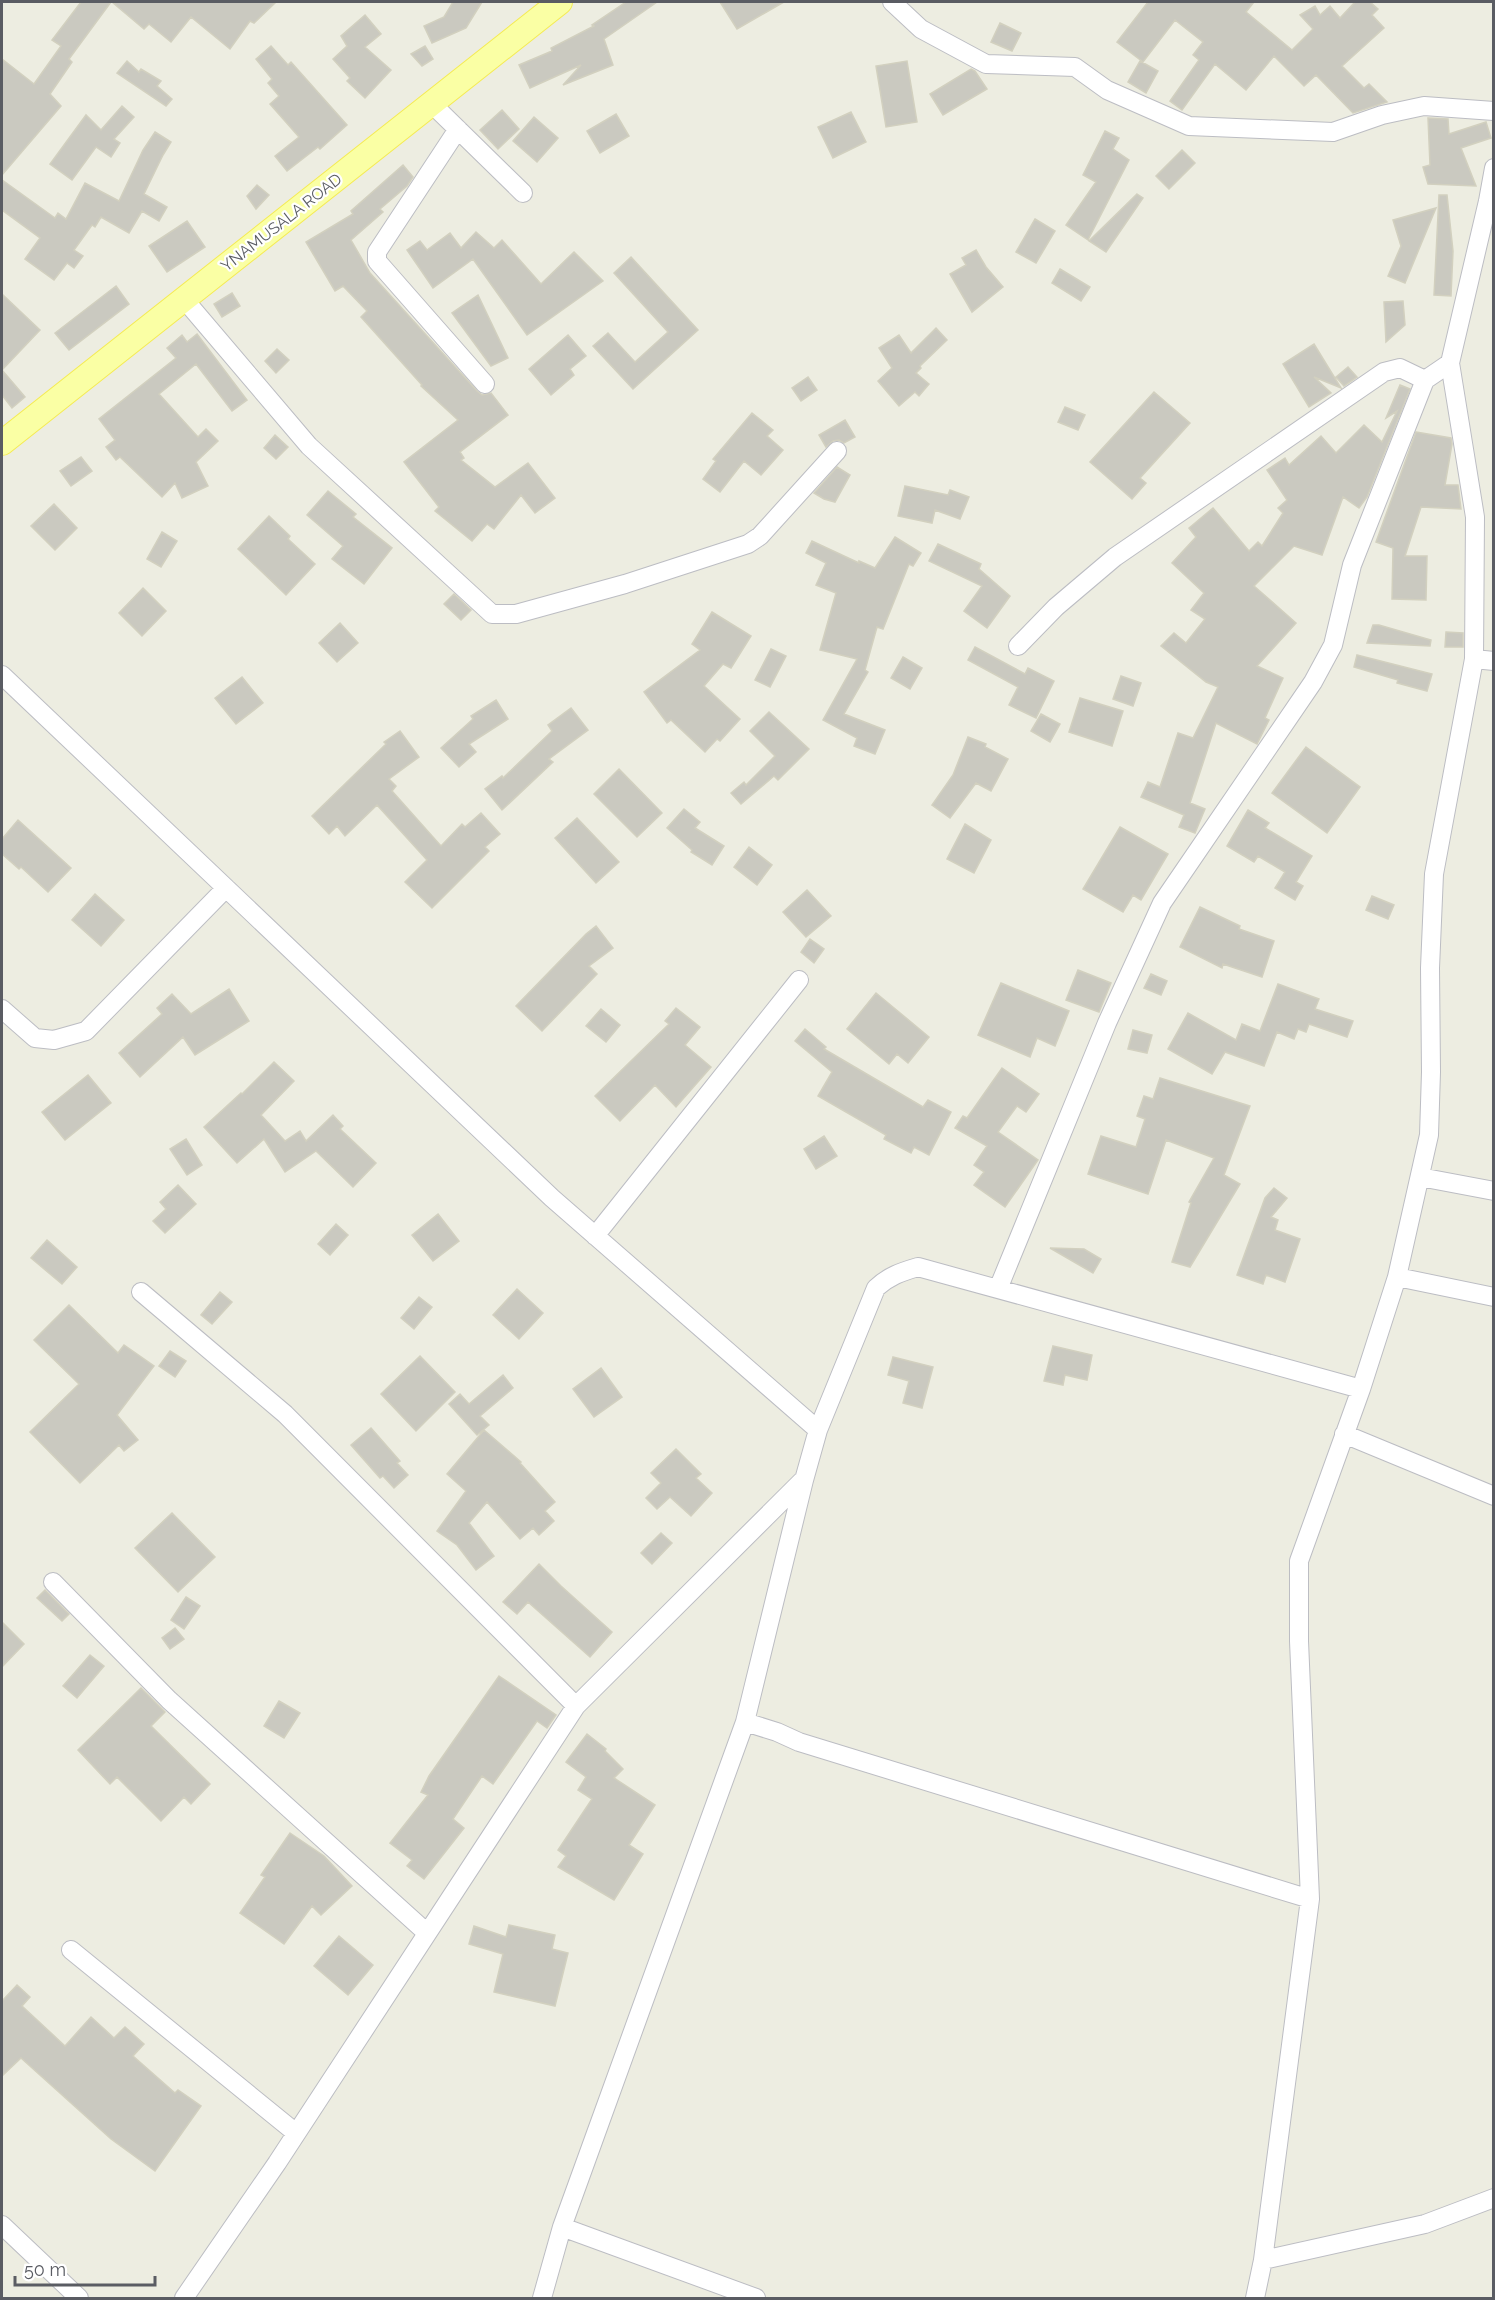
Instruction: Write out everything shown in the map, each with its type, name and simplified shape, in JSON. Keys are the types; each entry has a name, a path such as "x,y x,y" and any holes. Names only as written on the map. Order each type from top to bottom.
{"main road":[{"name":"YNAMUSALA ROAD","path":"2,443 560,2"}],"street":[{"path":"892,2 921,29 986,64 1075,67 1107,90 1189,126 1333,132 1382,115 1424,106 1494,111"},
{"path":"431,103 524,194"},
{"path":"458,129 376,252 376,261 485,384"},
{"path":"1255,2298 1263,2260 1310,1899 1299,1632 1299,1561 1397,1277 1429,1135 1430,968 1434,874 1474,659 1475,517 1450,363 1491,203 1494,168"},
{"path":"184,299 309,446 492,614 516,614 625,584 748,544 760,536 837,451"},
{"path":"998,1290 1107,1023 1162,903 1313,682 1333,645 1352,565 1425,380 1450,363"},
{"path":"1018,646 1056,607 1115,557 1384,372 1400,368 1425,380"},
{"path":"1474,659 1494,661"},
{"path":"2,675 552,1198 818,1430"},
{"path":"2,1009 35,1038 54,1040 86,1031 226,888"},
{"path":"595,1236 799,980"},
{"path":"1419,1177 1494,1191"},
{"path":"542,2298 562,2227 745,1722 818,1430 876,1288 897,1272 918,1267 1360,1389"},
{"path":"1397,1277 1494,1297"},
{"path":"141,1292 285,1414 576,1706"},
{"path":"1344,1434 1494,1496"},
{"path":"184,2298 296,2133 576,1706 804,1480"},
{"path":"53,1582 169,1700 427,1933"},
{"path":"745,1722 777,1732 799,1743 1310,1899"},
{"path":"71,1950 296,2133"},
{"path":"1263,2260 1425,2224 1494,2198"},
{"path":"2,2224 79,2298"},
{"path":"562,2227 756,2298"}],"building":[{"path":"81,2 111,2 69,59 72,62 50,94 61,106 2,175 2,59 34,84 61,46 52,40"},
{"path":"112,2 276,2 254,23 250,21 230,49 191,17 171,42 149,24 144,29"},
{"path":"453,2 482,2 466,28 432,43 424,26 444,17"},
{"path":"626,2 657,2 604,39 613,65 563,85 581,65 530,88 519,65 552,51 551,48 594,26 592,25"},
{"path":"720,2 784,2 737,29"},
{"path":"1148,2 1254,2 1246,12 1292,50 1313,29 1300,15 1315,6 1320,15 1330,6 1340,18 1355,2 1370,2 1378,9 1372,15 1384,28 1342,66 1364,88 1369,84 1387,102 1353,113 1316,75 1304,86 1274,56 1246,90 1215,64 1182,110 1170,101 1199,60 1193,55 1203,42 1175,20 1143,62 1117,42"},
{"path":"365,15 381,34 365,47 391,70 365,98 347,81 350,78 333,59 347,46 341,36"},
{"path":"1000,23 1021,33 1012,51 991,42"},
{"path":"271,46 288,65 291,62 347,125 320,149 318,147 287,171 275,156 299,137 270,104 279,96 268,83 272,79 256,59"},
{"path":"425,46 433,59 422,66 411,54"},
{"path":"127,61 139,72 141,69 161,81 157,86 172,99 166,106 117,73"},
{"path":"907,61 917,122 886,127 876,66"},
{"path":"1140,61 1158,71 1146,93 1128,82"},
{"path":"971,69 975,71 987,89 943,115 930,94"},
{"path":"122,106 134,117 114,139 120,143 111,157 96,147 72,180 50,164 86,115 101,130"},
{"path":"502,110 519,129 498,149 480,130"},
{"path":"851,112 866,142 833,158 818,127"},
{"path":"616,114 629,136 600,153 587,131"},
{"path":"534,117 558,138 537,162 513,141"},
{"path":"1428,118 1448,119 1449,134 1486,122 1491,138 1461,148 1476,186 1428,184 1423,167 1430,165"},
{"path":"1105,131 1119,138 1113,149 1129,160 1088,240 1066,225 1096,182 1083,175"},
{"path":"155,132 171,142 144,194 167,207 159,221 142,211 129,233 101,217 95,227 92,225 74,250 83,256 74,268 67,263 54,280 25,259 40,238 2,210 2,180 55,218 58,213 66,219 85,183 119,201 143,150"},
{"path":"1182,150 1195,163 1169,189 1156,176"},
{"path":"403,165 413,177 407,186 380,209 383,212 351,240 370,273 477,391 482,395 491,393 508,415 460,452 464,458 461,460 495,487 528,463 555,498 535,513 521,495 494,529 487,524 472,541 435,511 439,507 404,462 458,420 421,386 361,317 367,311 343,286 335,291 306,242 353,214 351,211"},
{"path":"257,185 269,195 256,209 247,196"},
{"path":"1137,194 1143,198 1106,252 1089,241"},
{"path":"1439,195 1447,195 1453,251 1451,296 1434,295"},
{"path":"1436,208 1405,283 1388,276 1401,246 1393,220"},
{"path":"1035,219 1055,231 1036,263 1016,252"},
{"path":"187,221 205,247 167,272 149,246"},
{"path":"476,232 494,248 502,240 541,284 574,252 603,281 527,335 473,259 433,288 407,250 420,241 427,250 450,233 461,248"},
{"path":"976,250 986,267 1003,287 972,312 950,274 966,265 962,258"},
{"path":"631,257 698,330 633,389 593,346 608,333 635,362 668,332 614,273"},
{"path":"1060,269 1090,287 1081,301 1052,283"},
{"path":"116,286 129,304 69,350 55,333"},
{"path":"232,293 240,306 222,317 214,304"},
{"path":"2,294 40,330 2,370"},
{"path":"478,295 508,358 491,366 452,313"},
{"path":"1403,301 1405,325 1386,342 1384,302"},
{"path":"936,328 947,340 920,366 921,368 916,373 929,384 919,396 915,392 899,406 878,381 892,368 879,348 899,335 911,353"},
{"path":"197,334 247,400 232,411 196,364 159,394 198,437 206,429 218,441 196,462 208,486 182,498 175,483 162,497 120,457 116,460 106,447 115,440 99,419 176,358 167,348 182,335 187,342"},
{"path":"568,335 586,356 570,369 574,375 551,395 529,369"},
{"path":"1314,344 1341,388 1314,377 1331,393 1309,407 1283,364"},
{"path":"277,349 289,360 276,373 265,361"},
{"path":"1348,367 1357,377 1344,386 1336,377"},
{"path":"2,370 25,397 12,408 2,395"},
{"path":"808,377 817,390 801,401 792,388"},
{"path":"1400,385 1410,389 1367,497 1359,508 1343,497 1322,555 1294,546 1254,586 1296,623 1257,666 1283,678 1265,718 1269,720 1257,744 1216,723 1190,803 1205,809 1195,833 1179,827 1184,815 1141,797 1148,782 1160,787 1178,733 1193,738 1218,687 1206,682 1161,646 1174,633 1186,643 1205,619 1191,610 1204,593 1172,563 1196,537 1189,528 1213,508 1249,551 1258,542 1262,546 1283,513 1278,508 1287,500 1267,470 1285,458 1289,465 1321,436 1336,453 1364,425 1382,442 1397,411 1386,418"},
{"path":"1154,392 1190,423 1140,478 1146,483 1132,499 1090,462"},
{"path":"1065,407 1085,415 1078,430 1058,422"},
{"path":"752,413 773,430 767,436 783,450 761,475 744,461 720,492 703,479 716,461 713,459"},
{"path":"845,420 855,437 844,443 839,440 833,441 826,447 819,435"},
{"path":"1416,432 1451,438 1445,485 1458,485 1461,509 1421,507 1405,556 1427,556 1426,600 1392,599 1393,548 1376,542"},
{"path":"275,435 288,447 276,459 264,448"},
{"path":"81,457 92,471 71,486 60,471"},
{"path":"837,467 850,475 835,502 814,493"},
{"path":"905,486 948,495 950,490 969,497 960,519 935,510 932,523 898,516"},
{"path":"328,491 356,514 353,517 392,548 364,584 332,559 343,546 307,515"},
{"path":"54,504 77,528 55,550 31,526"},
{"path":"269,516 290,536 288,539 315,564 286,595 238,549"},
{"path":"162,532 177,541 161,567 147,559"},
{"path":"895,537 921,553 913,566 909,564 883,629 877,627 865,670 868,672 844,714 885,730 875,754 854,746 857,738 823,720 857,659 820,650 836,593 816,585 826,563 806,553 812,541 875,568"},
{"path":"938,544 981,564 979,569 1010,596 987,628 964,611 982,586 929,561"},
{"path":"143,588 166,611 142,636 119,613"},
{"path":"454,594 471,610 461,620 444,604"},
{"path":"712,612 751,636 731,668 723,664 704,686 740,719 720,741 717,739 705,752 671,720 667,723 644,692 700,650 692,644"},
{"path":"340,623 358,643 337,662 319,643"},
{"path":"1373,625 1431,640 1430,646 1367,643"},
{"path":"1446,632 1463,633 1463,647 1445,647"},
{"path":"975,647 1025,674 1028,668 1054,681 1036,718 1009,705 1018,687 968,660"},
{"path":"771,649 786,656 770,687 755,680"},
{"path":"1357,655 1432,674 1427,691 1354,667"},
{"path":"903,657 922,668 910,689 891,678"},
{"path":"1121,676 1141,683 1133,706 1113,699"},
{"path":"242,677 263,703 236,724 215,698"},
{"path":"1080,698 1123,711 1112,746 1069,732"},
{"path":"496,700 508,719 469,744 476,752 459,767 441,748 473,719 471,716"},
{"path":"571,708 588,730 549,759 553,762 502,810 485,789 502,776 503,778 552,731 548,725"},
{"path":"769,712 809,749 778,780 774,776 741,804 731,793 744,782 746,785 775,756 750,731"},
{"path":"1041,714 1060,724 1050,742 1031,731"},
{"path":"400,731 419,757 389,779 396,786 392,791 441,846 462,824 465,827 481,813 500,834 485,847 489,851 432,908 405,882 427,860 377,805 345,836 337,826 329,834 312,816 386,744 384,742"},
{"path":"968,737 986,744 985,747 1008,759 991,791 976,783 950,818 932,805 953,775"},
{"path":"1306,747 1360,787 1327,833 1272,793"},
{"path":"619,769 662,813 637,837 594,794"},
{"path":"684,809 700,822 695,828 724,846 712,865 691,852 692,850 667,828"},
{"path":"1248,810 1269,823 1265,828 1312,856 1296,882 1303,886 1295,900 1275,888 1285,872 1258,856 1254,862 1227,846"},
{"path":"577,818 619,862 596,883 555,838"},
{"path":"18,820 71,868 48,892 21,867 19,869 2,854 2,839"},
{"path":"965,824 991,840 974,873 947,859"},
{"path":"1120,827 1168,854 1141,900 1133,895 1123,912 1083,889"},
{"path":"749,847 772,865 757,885 734,867"},
{"path":"807,890 831,916 806,937 783,912"},
{"path":"95,894 124,920 101,946 72,920"},
{"path":"1372,896 1394,905 1388,919 1366,910"},
{"path":"1200,907 1240,926 1239,929 1274,941 1262,977 1223,964 1222,968 1180,947"},
{"path":"596,926 613,948 589,966 597,974 542,1031 516,1006"},
{"path":"810,939 824,949 814,963 801,952"},
{"path":"1078,970 1111,983 1099,1012 1066,1000"},
{"path":"1151,974 1167,981 1161,995 1144,988"},
{"path":"1001,983 1069,1011 1055,1046 1037,1038 1030,1057 978,1035"},
{"path":"1278,984 1319,999 1315,1009 1353,1021 1347,1037 1309,1024 1306,1032 1298,1029 1294,1039 1277,1032 1264,1066 1225,1052 1212,1074 1168,1049 1188,1013 1236,1040 1242,1024 1260,1031"},
{"path":"229,989 249,1021 195,1055 183,1037 140,1077 119,1053 162,1014 157,1008 172,994 191,1014"},
{"path":"876,993 929,1037 908,1063 897,1054 889,1064 847,1029"},
{"path":"676,1008 700,1027 685,1045 711,1067 676,1107 655,1085 620,1121 595,1096 669,1024 665,1021"},
{"path":"601,1009 620,1025 606,1042 586,1026"},
{"path":"805,1029 826,1047 824,1049 923,1107 928,1100 951,1112 929,1155 914,1147 911,1153 884,1139 886,1135 818,1096 832,1072 795,1041"},
{"path":"1133,1030 1152,1035 1147,1053 1128,1049"},
{"path":"274,1062 294,1081 261,1115 285,1141 300,1131 306,1141 333,1115 343,1126 340,1129 376,1163 353,1187 316,1151 285,1172 264,1139 237,1163 204,1127"},
{"path":"1002,1068 1039,1094 1026,1112 1017,1106 998,1132 1038,1160 1005,1207 974,1185 984,1172 974,1165 987,1146 955,1128 963,1116 967,1118"},
{"path":"88,1075 111,1103 65,1140 42,1112"},
{"path":"1160,1078 1250,1106 1224,1175 1240,1184 1190,1267 1172,1262 1191,1203 1189,1202 1214,1158 1166,1140 1148,1194 1088,1174 1101,1136 1136,1147 1145,1119 1137,1116 1144,1096 1153,1099"},
{"path":"824,1136 837,1156 816,1169 804,1149"},
{"path":"186,1139 202,1165 187,1175 170,1149"},
{"path":"178,1185 196,1204 165,1233 153,1221 166,1209 160,1202"},
{"path":"1274,1188 1287,1198 1271,1217 1278,1220 1275,1230 1300,1239 1285,1282 1266,1275 1263,1284 1237,1275 1265,1198"},
{"path":"438,1214 459,1241 433,1261 412,1235"},
{"path":"336,1224 348,1235 330,1255 318,1244"},
{"path":"47,1240 77,1267 62,1284 31,1258"},
{"path":"1050,1248 1084,1249 1101,1259 1093,1273"},
{"path":"517,1289 543,1313 519,1339 493,1315"},
{"path":"220,1292 232,1302 212,1324 201,1315"},
{"path":"419,1297 432,1307 414,1329 401,1318"},
{"path":"69,1305 118,1353 124,1345 154,1366 117,1415 138,1440 124,1451 119,1445 80,1483 30,1432 79,1384 34,1340"},
{"path":"1053,1346 1092,1355 1087,1380 1065,1375 1063,1385 1044,1381"},
{"path":"170,1351 186,1361 175,1377 159,1366"},
{"path":"420,1356 455,1392 416,1431 381,1394"},
{"path":"893,1357 933,1367 922,1408 903,1403 909,1381 888,1375"},
{"path":"601,1368 622,1397 594,1417 573,1389"},
{"path":"503,1375 513,1388 480,1416 489,1425 477,1435 449,1404 460,1394 469,1404"},
{"path":"371,1428 400,1461 397,1463 408,1475 394,1488 383,1476 380,1478 351,1445"},
{"path":"484,1430 521,1462 555,1502 545,1511 554,1521 539,1535 533,1528 520,1539 487,1502 469,1523 494,1556 476,1570 457,1545 437,1531 466,1491 447,1474"},
{"path":"676,1449 701,1474 696,1478 712,1493 691,1516 670,1497 657,1509 646,1498 661,1483 651,1473"},
{"path":"172,1513 215,1557 178,1592 135,1548"},
{"path":"661,1533 672,1543 652,1564 641,1553"},
{"path":"539,1564 612,1632 590,1657 528,1602 517,1614 503,1602"},
{"path":"45,1590 69,1614 62,1621 37,1598"},
{"path":"186,1597 200,1606 184,1629 171,1620"},
{"path":"2,1622 24,1644 2,1667"},
{"path":"175,1628 184,1639 170,1649 162,1638"},
{"path":"90,1655 104,1666 77,1698 63,1686"},
{"path":"499,1676 556,1715 547,1728 537,1721 493,1784 482,1776 453,1819 464,1828 424,1879 407,1866 412,1860 390,1843 428,1795 421,1792 429,1776"},
{"path":"141,1688 165,1712 151,1726 210,1784 191,1804 184,1797 161,1821 117,1777 110,1784 78,1750"},
{"path":"279,1701 300,1713 284,1738 264,1726"},
{"path":"587,1734 606,1749 605,1751 623,1769 614,1778 655,1805 629,1845 643,1854 614,1900 558,1867 566,1856 558,1850 592,1799 578,1790 586,1777 566,1762"},
{"path":"290,1833 324,1856 352,1886 321,1915 312,1906 284,1944 240,1913 265,1877 261,1875"},
{"path":"509,1925 555,1935 552,1949 568,1953 555,2006 494,1992 503,1954 469,1944 474,1926 506,1937"},
{"path":"339,1936 373,1965 348,1995 314,1966"},
{"path":"17,1985 30,1997 22,2006 65,2046 91,2017 114,2038 125,2027 144,2044 133,2056 175,2093 178,2090 201,2106 155,2171 111,2139 21,2058 2,2076 2,2001"}]}
